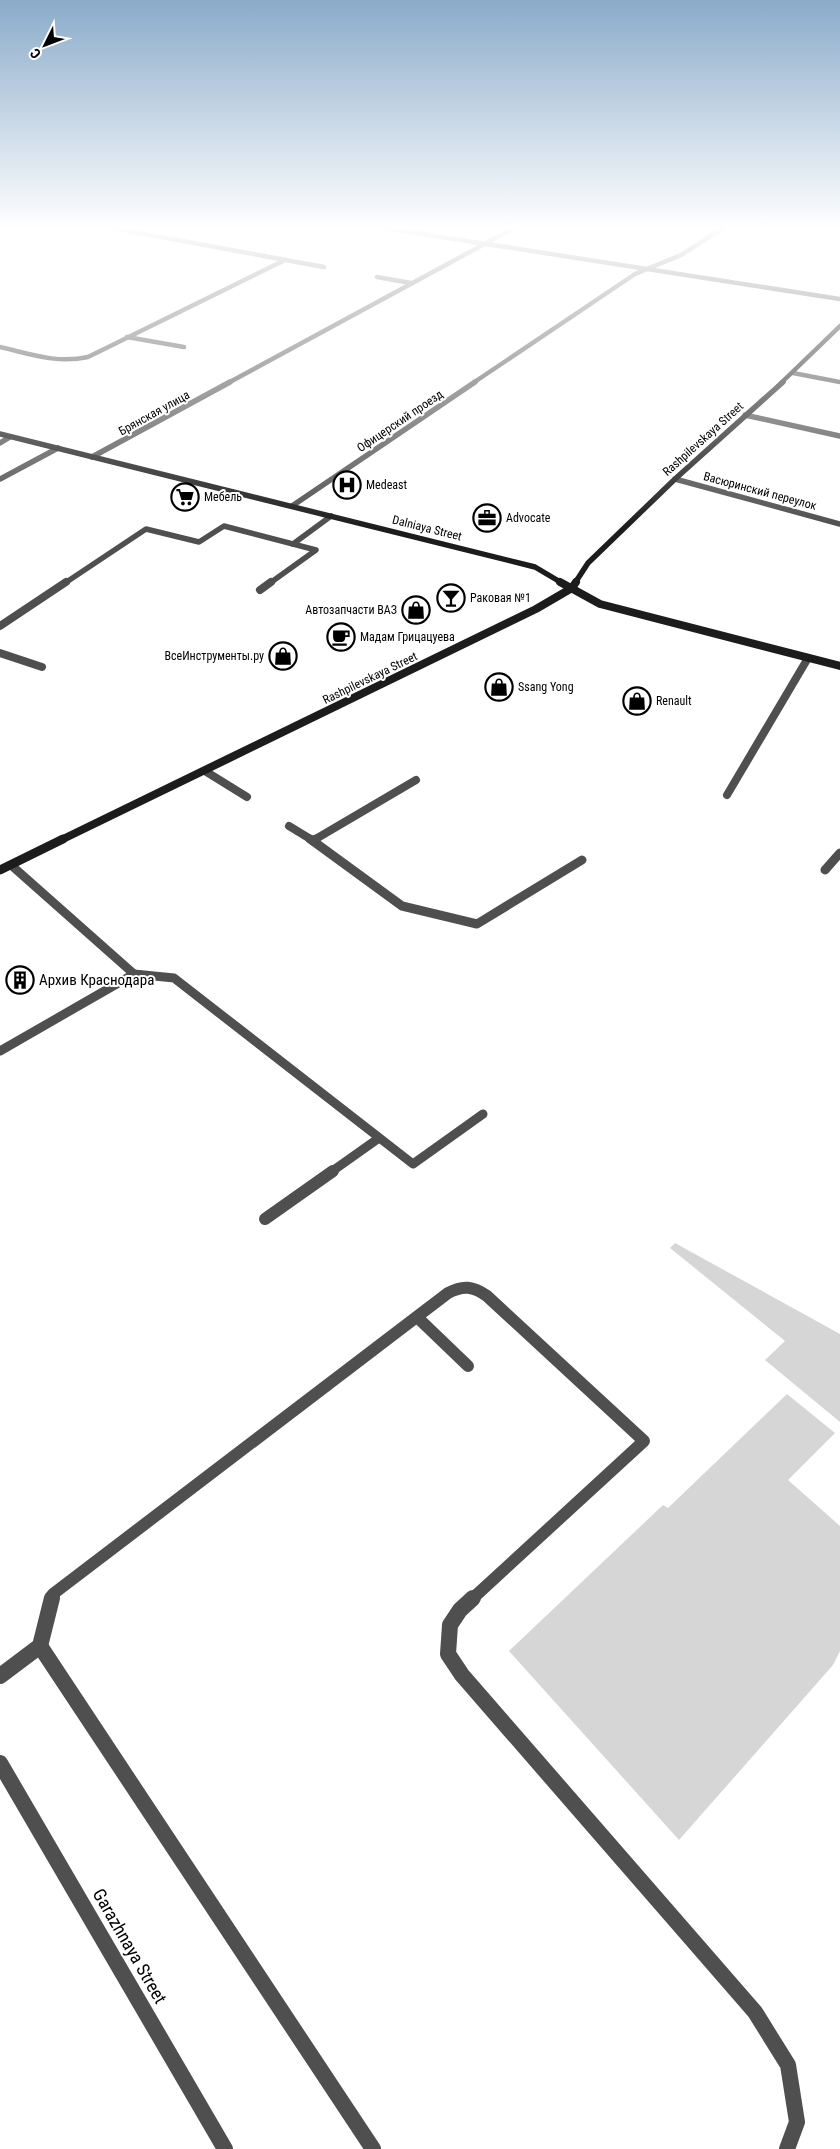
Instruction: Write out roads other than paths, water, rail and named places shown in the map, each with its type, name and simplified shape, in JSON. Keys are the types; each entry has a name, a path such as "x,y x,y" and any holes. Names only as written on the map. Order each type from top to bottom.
{"street":[{"path":"0,347 58,360 74,361 88,357 146,328"},
{"name":"Брянская улица","path":"92,456 327,328"},
{"name":"Офицерский проезд","path":"292,506 555,328"},
{"name":"Rashpilevskaya Street","path":"0,870 536,609 572,588 588,563 675,479 793,373 838,329"},
{"path":"128,337 184,347"},
{"path":"793,373 840,382"},
{"path":"746,415 840,436"},
{"name":"Dalniaya Street","path":"0,434 535,567 600,604 840,666"},
{"path":"0,442 10,437"},
{"path":"0,479 58,448"},
{"name":"Васюринский переулок","path":"675,479 840,524"},
{"path":"293,544 331,516"},
{"path":"0,626 146,529 199,542 224,526 316,550 260,590"},
{"path":"0,653 42,667"},
{"path":"727,795 808,658"},
{"path":"205,771 247,797"},
{"path":"313,840 416,780"},
{"path":"289,826 313,840 402,906 477,924 582,860"},
{"path":"825,870 840,853"},
{"path":"11,865 134,974"},
{"path":"0,1051 134,974 174,978 413,1164 483,1114"},
{"path":"265,1218 379,1138"},
{"path":"0,1676 40,1646 53,1594 448,1293 460,1287 475,1288 487,1296 644,1441 460,1610 450,1625 448,1654 462,1674 755,2012 788,2065 797,2122 787,2149"},
{"path":"417,1317 468,1366"},
{"path":"40,1646 373,2149"},
{"name":"Garazhnaya Street","path":"0,1763 226,2149"}],"place":[{"name":"Medeast","path":"347,485"},
{"name":"Мебель","path":"185,497"},
{"name":"Advocate","path":"487,518"},
{"name":"Раковая №1","path":"451,598"},
{"name":"Автозапчасти ВАЗ","path":"416,610"},
{"name":"Мадам Грицацуева","path":"341,637"},
{"name":"ВсеИнструменты.ру","path":"283,656"},
{"name":"Ssang Yong","path":"499,687"},
{"name":"Renault","path":"637,701"},
{"name":"Архив Краснодара","path":"20,980"}]}
